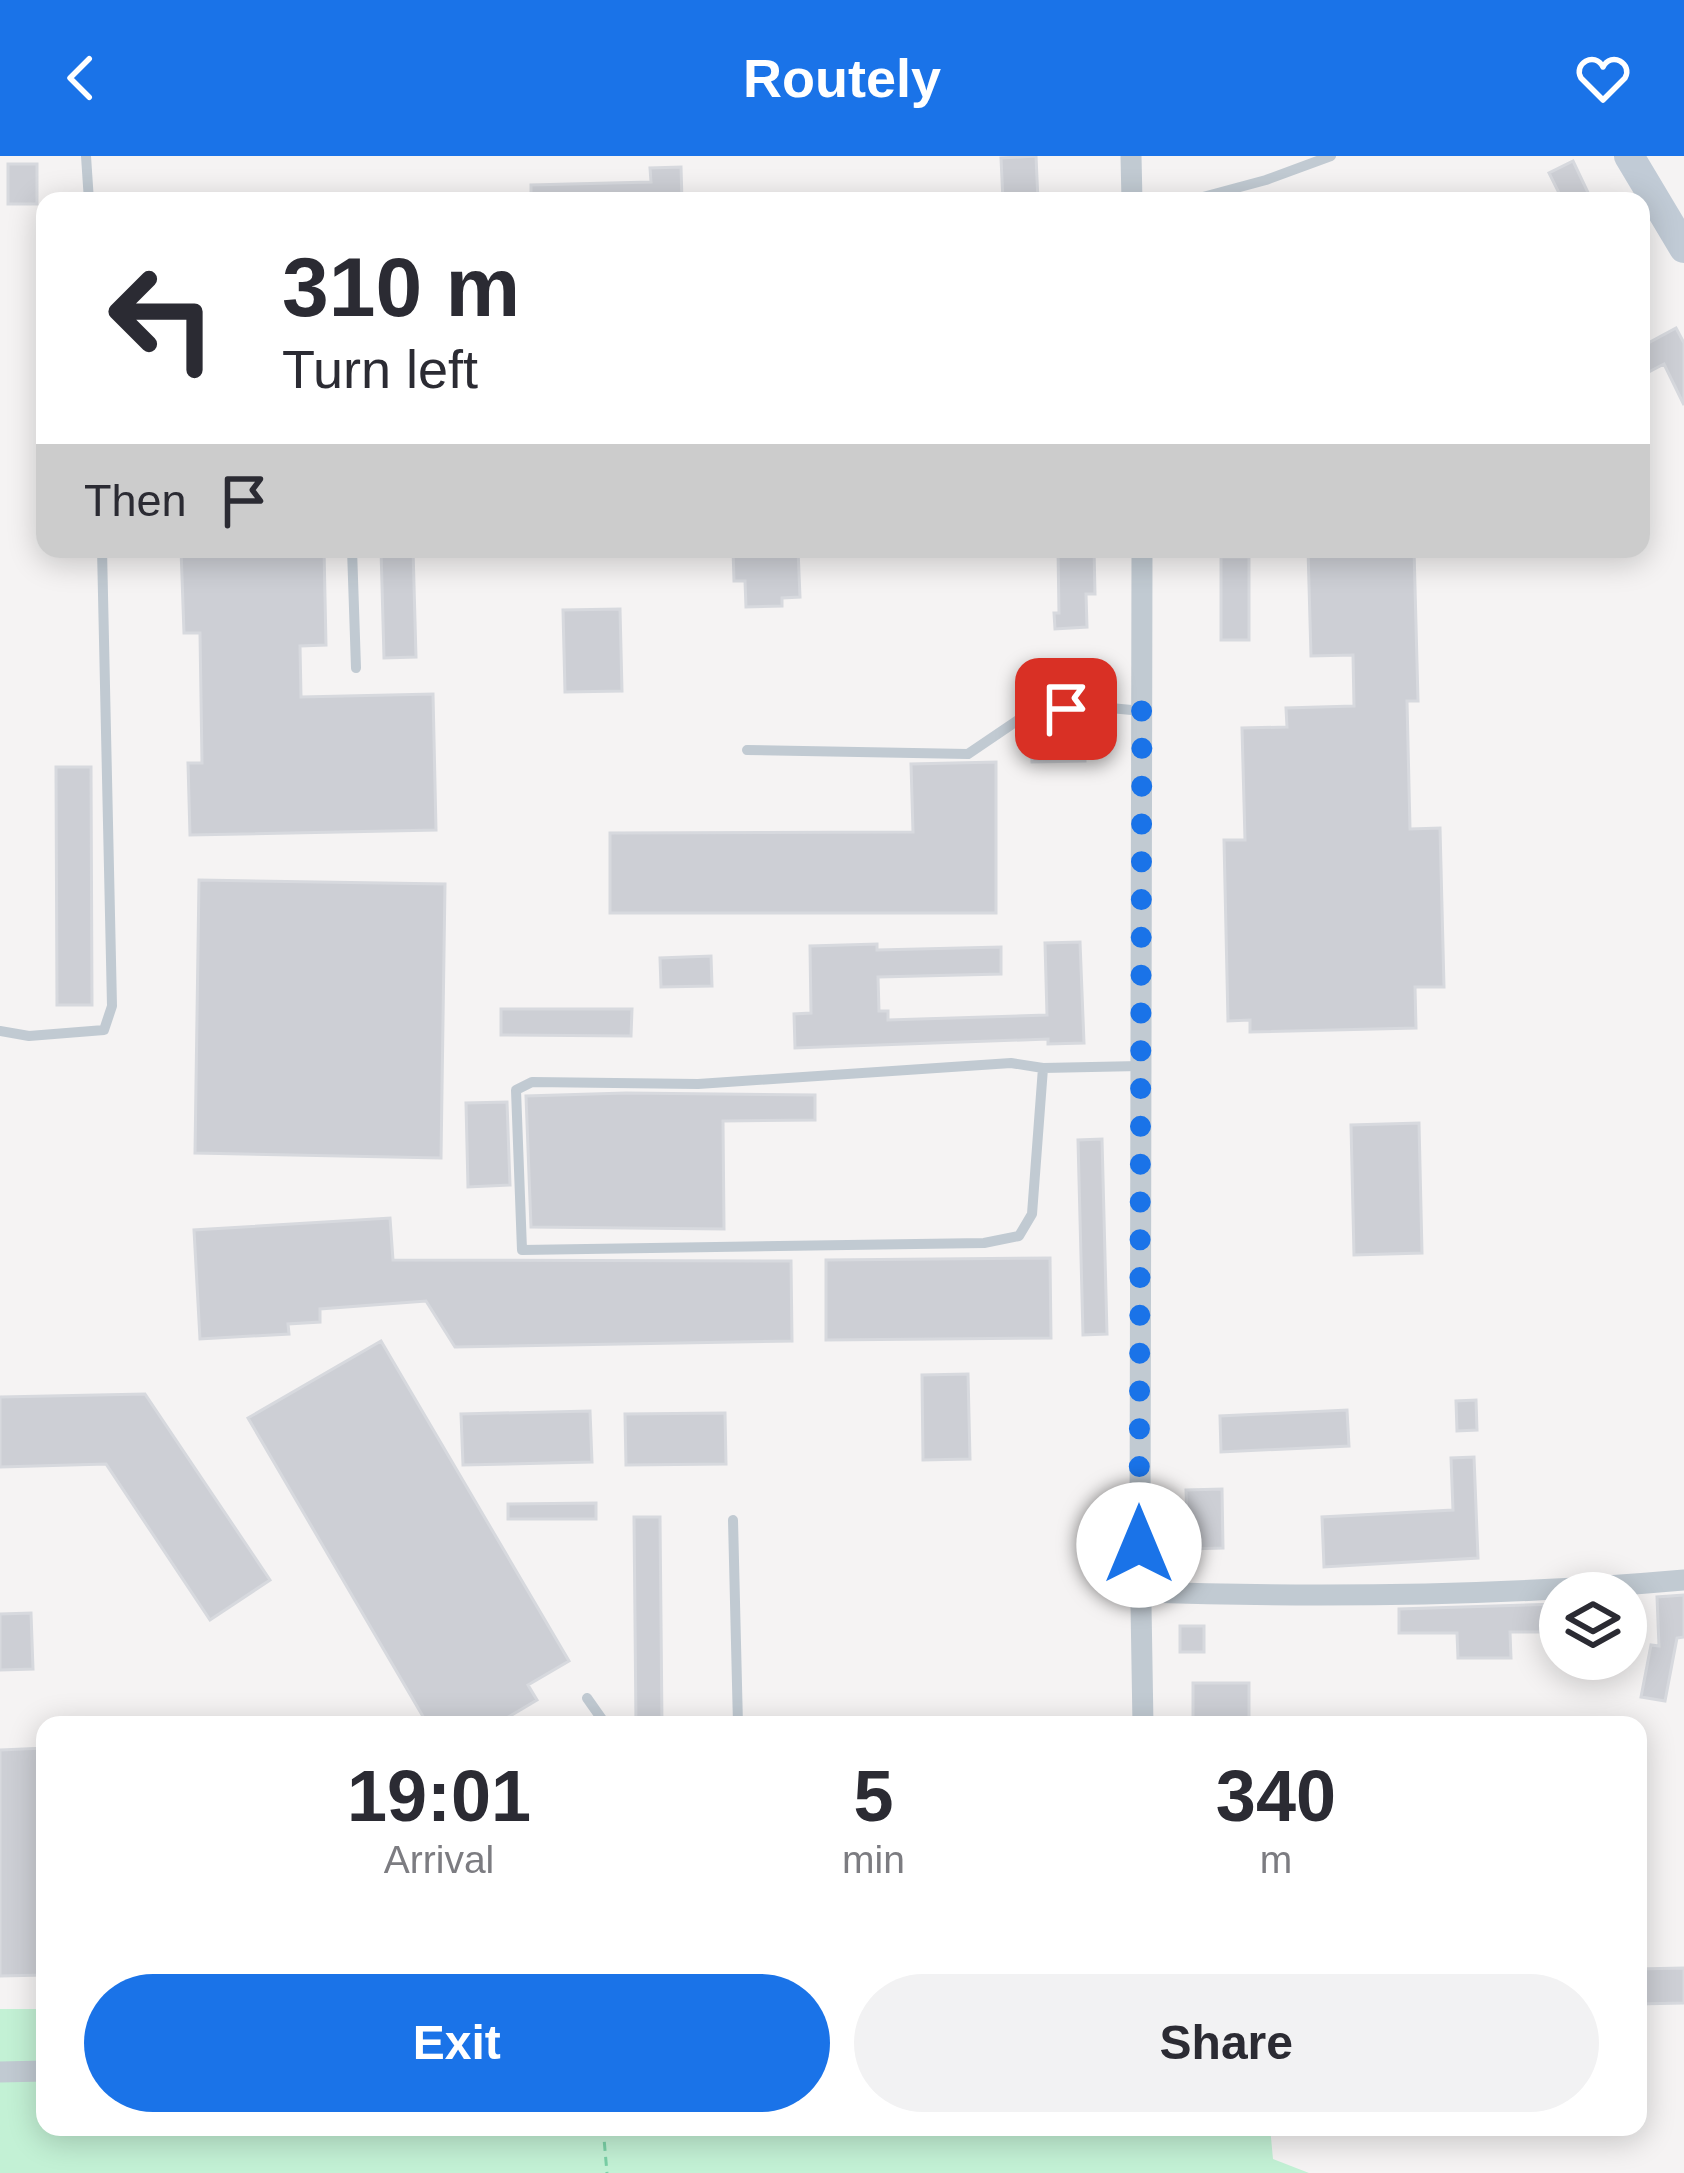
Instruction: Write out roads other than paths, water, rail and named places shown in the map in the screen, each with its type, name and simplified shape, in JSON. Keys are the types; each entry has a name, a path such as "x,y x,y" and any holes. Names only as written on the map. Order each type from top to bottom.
{"street":[{"path":"1131,156 1132,192"},
{"path":"1629,156 1684,248"},
{"path":"1142,558 1143,1716"},
{"path":"1141,1592 1352,1594 1596,1588 1684,1580"},
{"path":"0,2072 36,2071"}],"lane":[{"path":"86,156 88,192"},
{"path":"1221,192 1331,156"},
{"path":"0,1031 28,1036 104,1030 112,1006 102,558"},
{"path":"352,558 356,668"},
{"path":"747,750 968,754 1033,710 1100,707 1142,711"},
{"path":"1043,1068 1032,1214 1019,1236 984,1244 522,1250 516,1090 532,1082 698,1084 1011,1063 1043,1068 1140,1066"},
{"path":"734,1520 738,1716"},
{"path":"587,1699 599,1716"}]}
